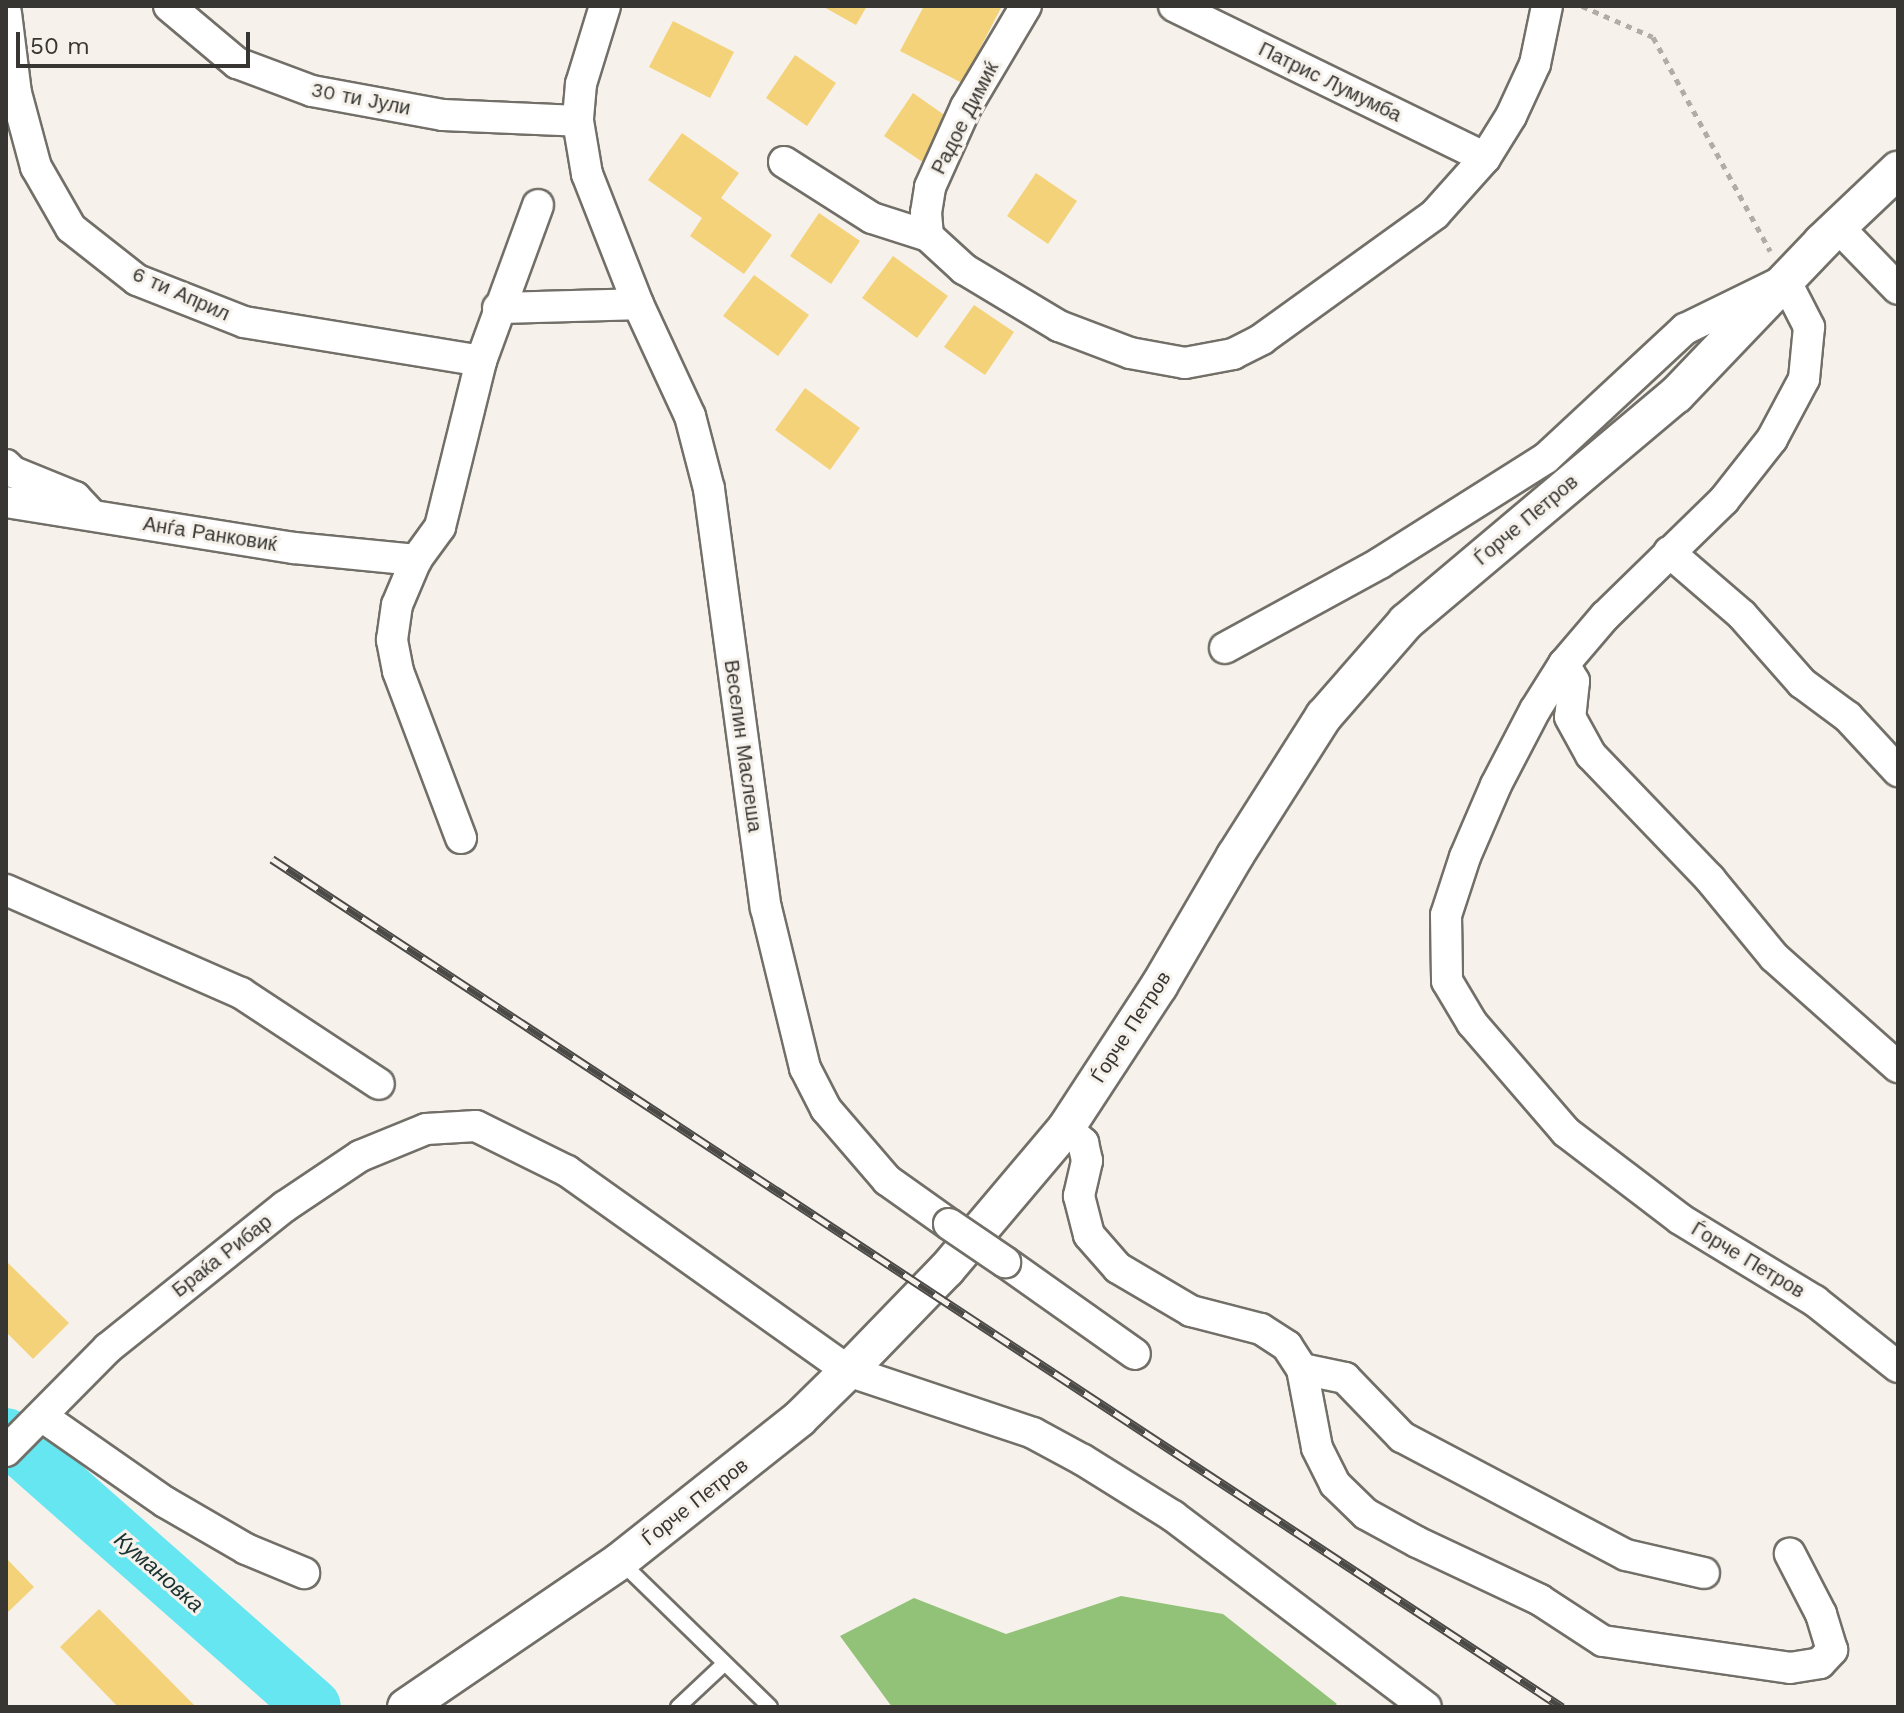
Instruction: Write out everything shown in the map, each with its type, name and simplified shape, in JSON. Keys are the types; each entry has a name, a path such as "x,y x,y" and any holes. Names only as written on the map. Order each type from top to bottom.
{"street":[{"name":"30 ти Јули","path":"169,6 237,63 312,91 443,115 578,121"},
{"name":"Веселин Маслеша","path":"605,6 587,54 578,121 587,174 638,304 690,416 709,489 766,908 805,1068 826,1109 887,1180 1135,1354"},
{"name":"Радое Димиќ","path":"928,236 926,213 930,187 966,107 1026,6"},
{"name":"Патрис Лумумба","path":"1174,6 1485,158"},
{"path":"784,162 872,218 928,236 964,269 1059,326 1130,353 1185,363 1233,354 1262,339 1435,214 1485,158 1511,116 1535,64 1547,6"},
{"name":"6 ти Април","path":"6,13 16,93 36,167 71,228 137,280 244,322 481,361"},
{"name":"Ѓорче Петров","path":"406,1707 620,1561 799,1419 848,1371 947,1269 1066,1128 1159,986 1235,856 1324,716 1406,622 1676,395 1785,280 1898,170"},
{"path":"461,838 398,671 392,640 397,605 416,560 440,527 481,361 538,205"},
{"path":"1838,227 1898,289"},
{"path":"1225,648 1380,563 1546,458 1685,329 1785,280"},
{"name":"Ѓорче Петров","path":"1785,280 1809,327 1804,379 1772,439 1724,500 1669,552 1564,664 1502,773 1465,857 1446,915 1447,981 1472,1023 1566,1132 1680,1219 1815,1301 1898,1367"},
{"path":"498,308 638,304"},
{"path":"6,465 13,472 75,497 90,513"},
{"name":"Анѓа Ранковиќ","path":"6,502 52,512 90,513 279,545 416,560"},
{"path":"1669,552 1742,615 1802,683 1848,717 1898,771"},
{"path":"1564,664 1574,681 1570,717 1591,755 1710,879 1774,957 1898,1067"},
{"path":"6,890 241,993 379,1084"},
{"name":"Браќа Рибар","path":"6,1451 108,1348 284,1207 360,1156 426,1129 476,1126 567,1171 848,1371 1033,1433 1083,1460 1173,1516 1426,1707"},
{"path":"1066,1128 1083,1143 1087,1161 1079,1196 1089,1235 1118,1268 1191,1311 1261,1329 1287,1346 1302,1369 1317,1448 1335,1484 1366,1514 1417,1542 1540,1600 1603,1641 1790,1668 1820,1663 1832,1650 1821,1614 1790,1554"},
{"path":"1302,1369 1345,1378 1402,1437 1626,1555 1704,1573"},
{"path":"43,1417 165,1502 246,1549 304,1573"}],"lane":[{"path":"620,1561 770,1707"},
{"path":"678,1707 724,1664"}],"path":[{"path":"1582,6 1653,37 1785,280"}],"green space":[{"path":"1121,1596 1223,1614 1337,1704 1333,1707 892,1707 840,1636 914,1598 1006,1634"}],"building":[{"path":"822,6 867,6 856,25"},
{"path":"924,6 1002,6 962,83 900,51"},
{"path":"673,21 734,52 710,98 649,67"},
{"path":"795,55 836,83 807,126 766,98"},
{"path":"913,93 953,121 924,163 884,136"},
{"path":"682,133 739,173 721,198 772,235 744,274 690,236 702,218 648,180"},
{"path":"1036,173 1077,201 1048,244 1007,216"},
{"path":"819,213 860,241 831,284 790,256"},
{"path":"893,256 948,296 917,338 862,298"},
{"path":"754,275 809,315 778,356 723,316"},
{"path":"974,305 1014,332 985,375 944,347"},
{"path":"805,388 860,428 830,470 775,430"},
{"path":"6,1261 69,1323 33,1359 6,1332"},
{"path":"6,1558 34,1587 6,1614"},
{"path":"99,1609 196,1707 118,1707 60,1647"}],"waterway":[{"name":"Кумановка","path":"6,1436 313,1707"}],"railway":[{"path":"272,859 1562,1707"}]}
